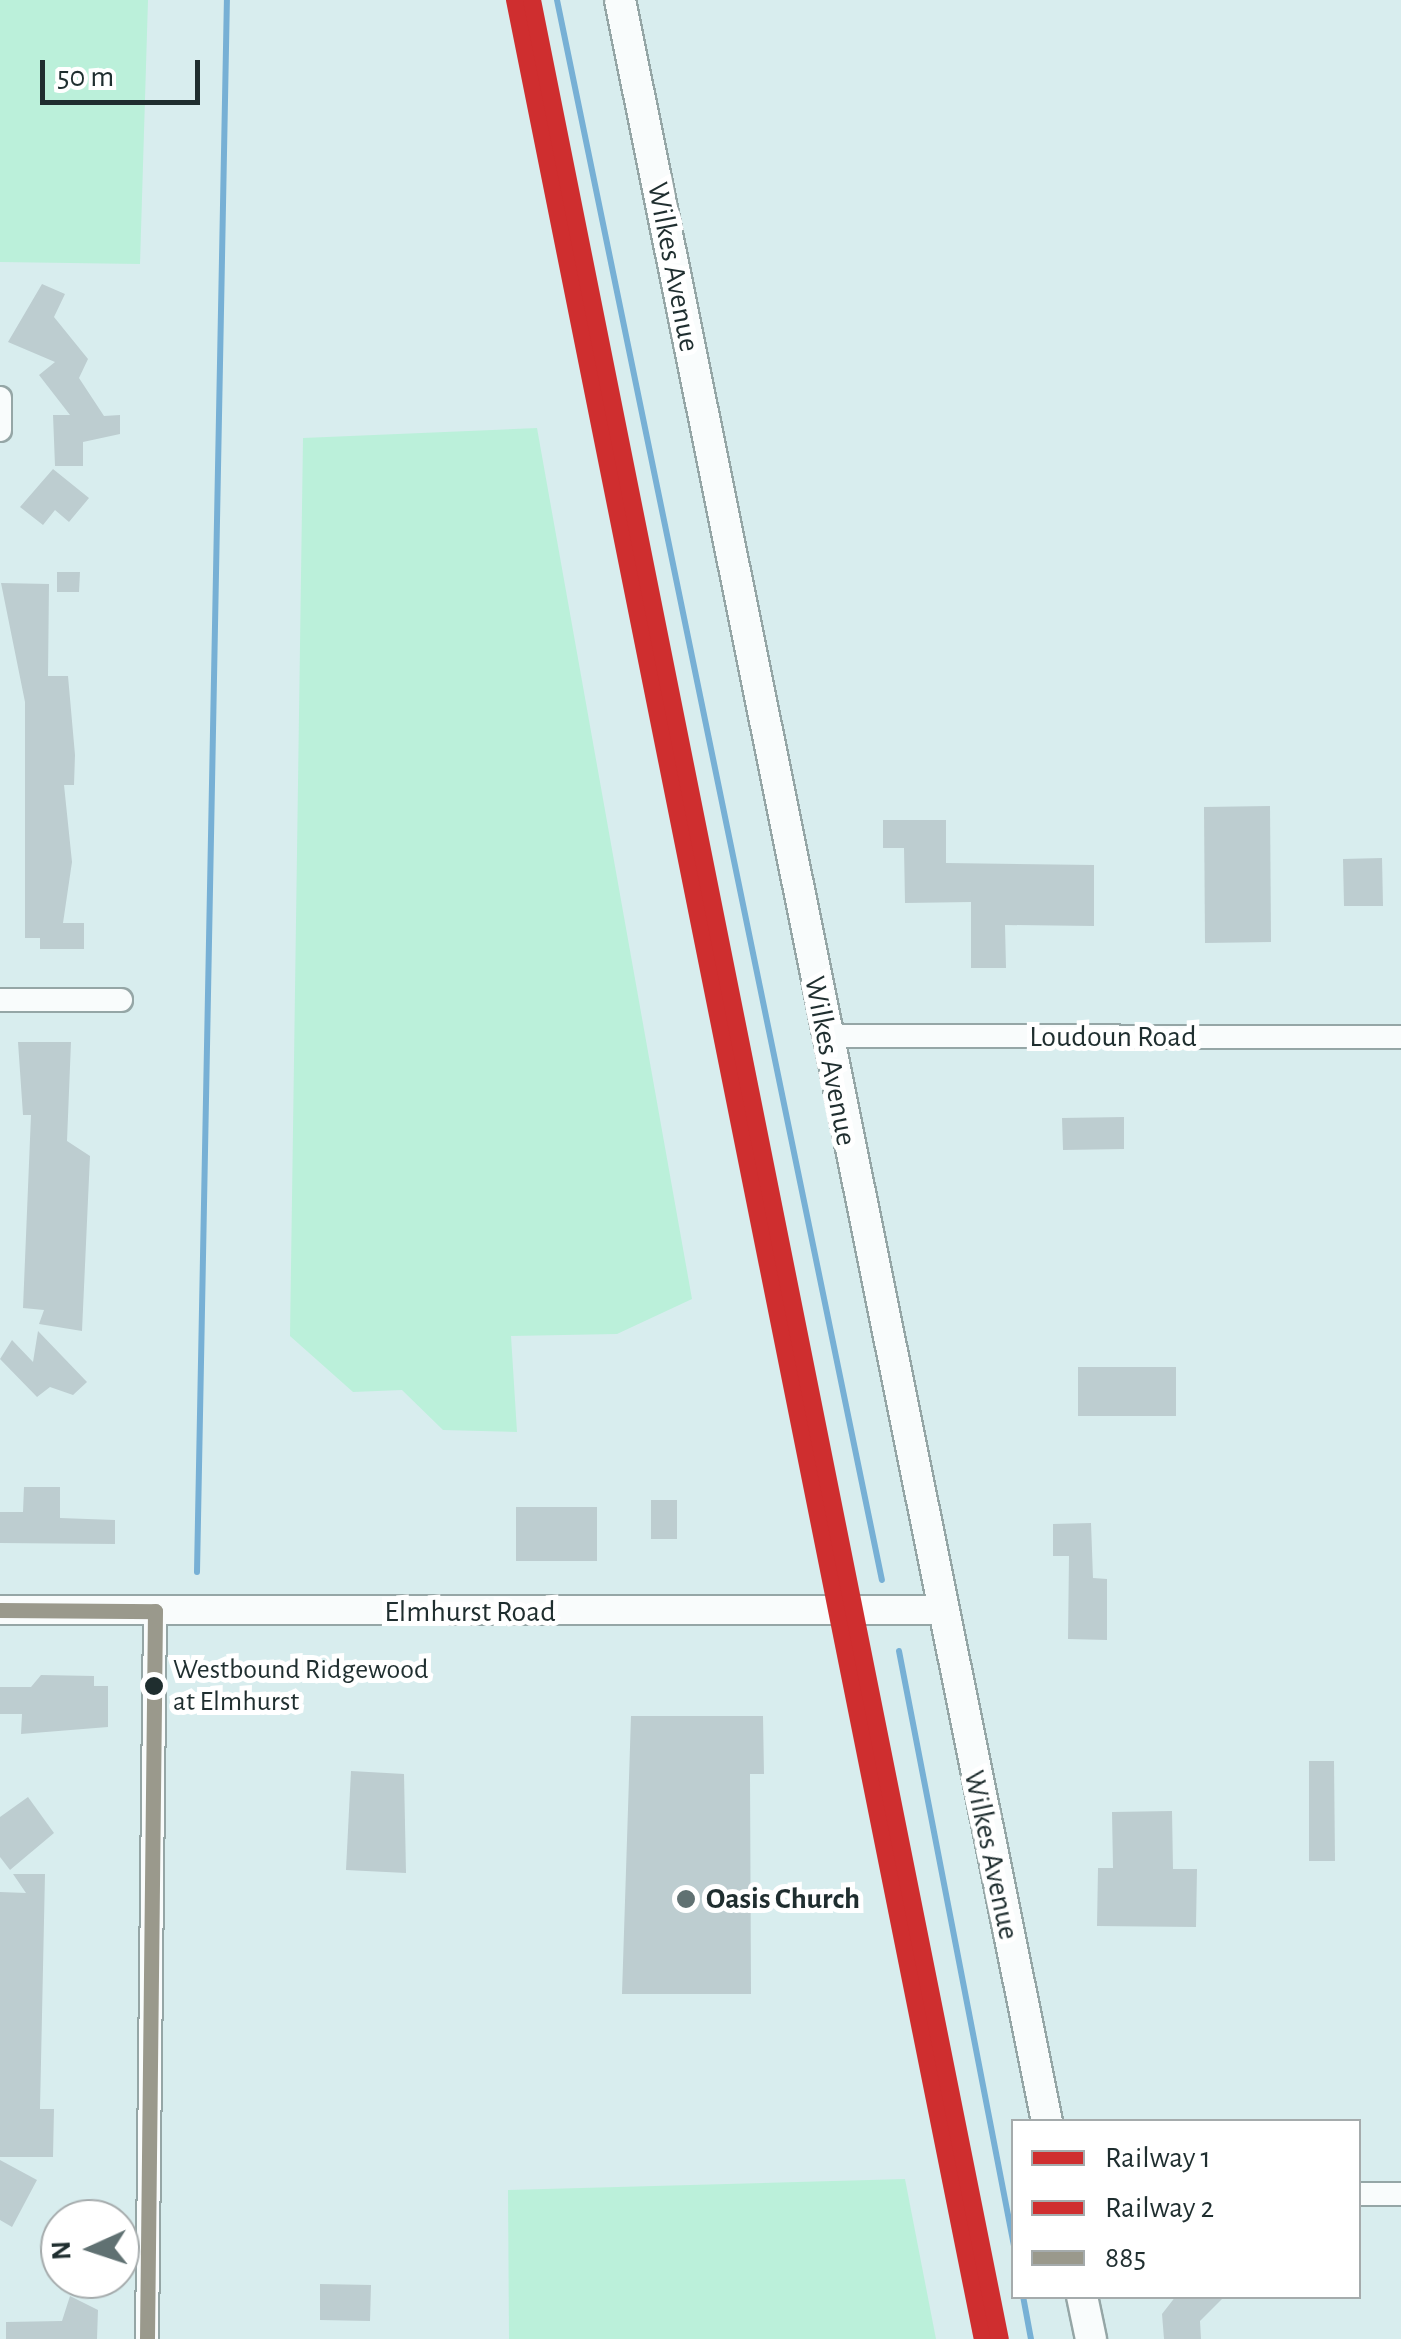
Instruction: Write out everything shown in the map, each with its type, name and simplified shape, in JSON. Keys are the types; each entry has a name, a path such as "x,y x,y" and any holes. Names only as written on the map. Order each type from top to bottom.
{"main road":[{"name":"Wilkes Avenue","path":"620,0 939,1610 1046,2119"},
{"path":"1083,2299 1091,2339"}],"street":[{"path":"0,398 0,430"},
{"path":"0,1000 121,1000"},
{"name":"Loudoun Road","path":"825,1036 1401,1037"},
{"name":"Elmhurst Road","path":"0,1610 939,1610"},
{"path":"147,2339 155,1612"},
{"path":"1361,2194 1401,2194"}],"green space":[{"path":"0,0 148,0 140,264 0,262"},
{"path":"537,428 692,1299 617,1334 511,1336 517,1432 443,1430 402,1390 353,1392 290,1336 303,438"},
{"path":"905,2179 936,2339 509,2339 508,2190"}],"building":[{"path":"42,284 65,294 54,317 88,359 79,378 104,416 120,415 120,434 83,442 83,466 55,466 53,415 70,415 39,375 55,362 8,342"},
{"path":"53,469 89,498 69,522 55,510 43,525 20,507"},
{"path":"57,572 80,572 79,592 57,592"},
{"path":"1,583 49,584 48,676 68,676 75,755 74,785 64,785 72,862 63,923 84,923 84,949 40,949 40,938 25,938 25,702"},
{"path":"1270,806 1271,942 1205,943 1204,807"},
{"path":"883,820 946,820 946,863 1094,865 1094,926 1005,925 1006,968 971,968 971,902 905,903 904,848 883,848"},
{"path":"1382,858 1383,906 1344,906 1343,859"},
{"path":"18,1042 71,1042 67,1141 90,1156 82,1331 39,1324 44,1310 23,1308 31,1115 23,1115"},
{"path":"1124,1117 1124,1149 1063,1150 1062,1118"},
{"path":"38,1331 87,1382 73,1395 50,1387 37,1397 0,1359 12,1340 33,1362"},
{"path":"1078,1367 1176,1367 1176,1416 1078,1416"},
{"path":"24,1487 60,1487 60,1518 115,1520 115,1544 0,1543 0,1512 23,1512"},
{"path":"651,1500 677,1500 677,1539 651,1539"},
{"path":"516,1507 597,1507 597,1561 516,1561"},
{"path":"1091,1523 1093,1578 1107,1579 1107,1640 1068,1639 1069,1556 1053,1556 1053,1524"},
{"path":"41,1675 94,1676 94,1686 108,1686 108,1727 21,1734 22,1714 0,1714 0,1687 31,1687"},
{"name":"Oasis Church","path":"631,1716 763,1716 764,1774 750,1774 751,1994 622,1994"},
{"path":"1309,1761 1334,1761 1335,1861 1309,1861"},
{"path":"351,1771 404,1774 406,1873 346,1870"},
{"path":"28,1797 54,1833 10,1870 0,1857 0,1817"},
{"path":"1172,1811 1173,1869 1197,1869 1196,1927 1097,1926 1098,1868 1113,1868 1112,1812"},
{"path":"13,1874 45,1874 40,2109 54,2109 53,2157 0,2157 0,1892 26,1893"},
{"path":"0,2160 37,2180 12,2227 0,2220"},
{"path":"320,2284 371,2285 370,2321 320,2320"},
{"path":"69,2299 98,2310 97,2339 6,2339 6,2322 62,2321"},
{"path":"1174,2299 1222,2299 1200,2321 1201,2339 1164,2339 1162,2314"}],"waterway":[{"path":"197,1572 227,0"},
{"path":"557,0 882,1580"},
{"path":"899,1651 1011,2230"},
{"path":"1024,2299 1031,2339"}],"rail line":[{"name":"1","path":"515,0 983,2339"},
{"name":"2","path":"532,0 1000,2339"}],"transit line":[{"name":"885","path":"0,1610 155,1611"},
{"name":"885","path":"147,2339 155,1611"}],"place":[{"name":"Westbound Ridgewood at Elmhurst","path":"154,1686"},
{"name":"Oasis Church","path":"686,1899"}]}
